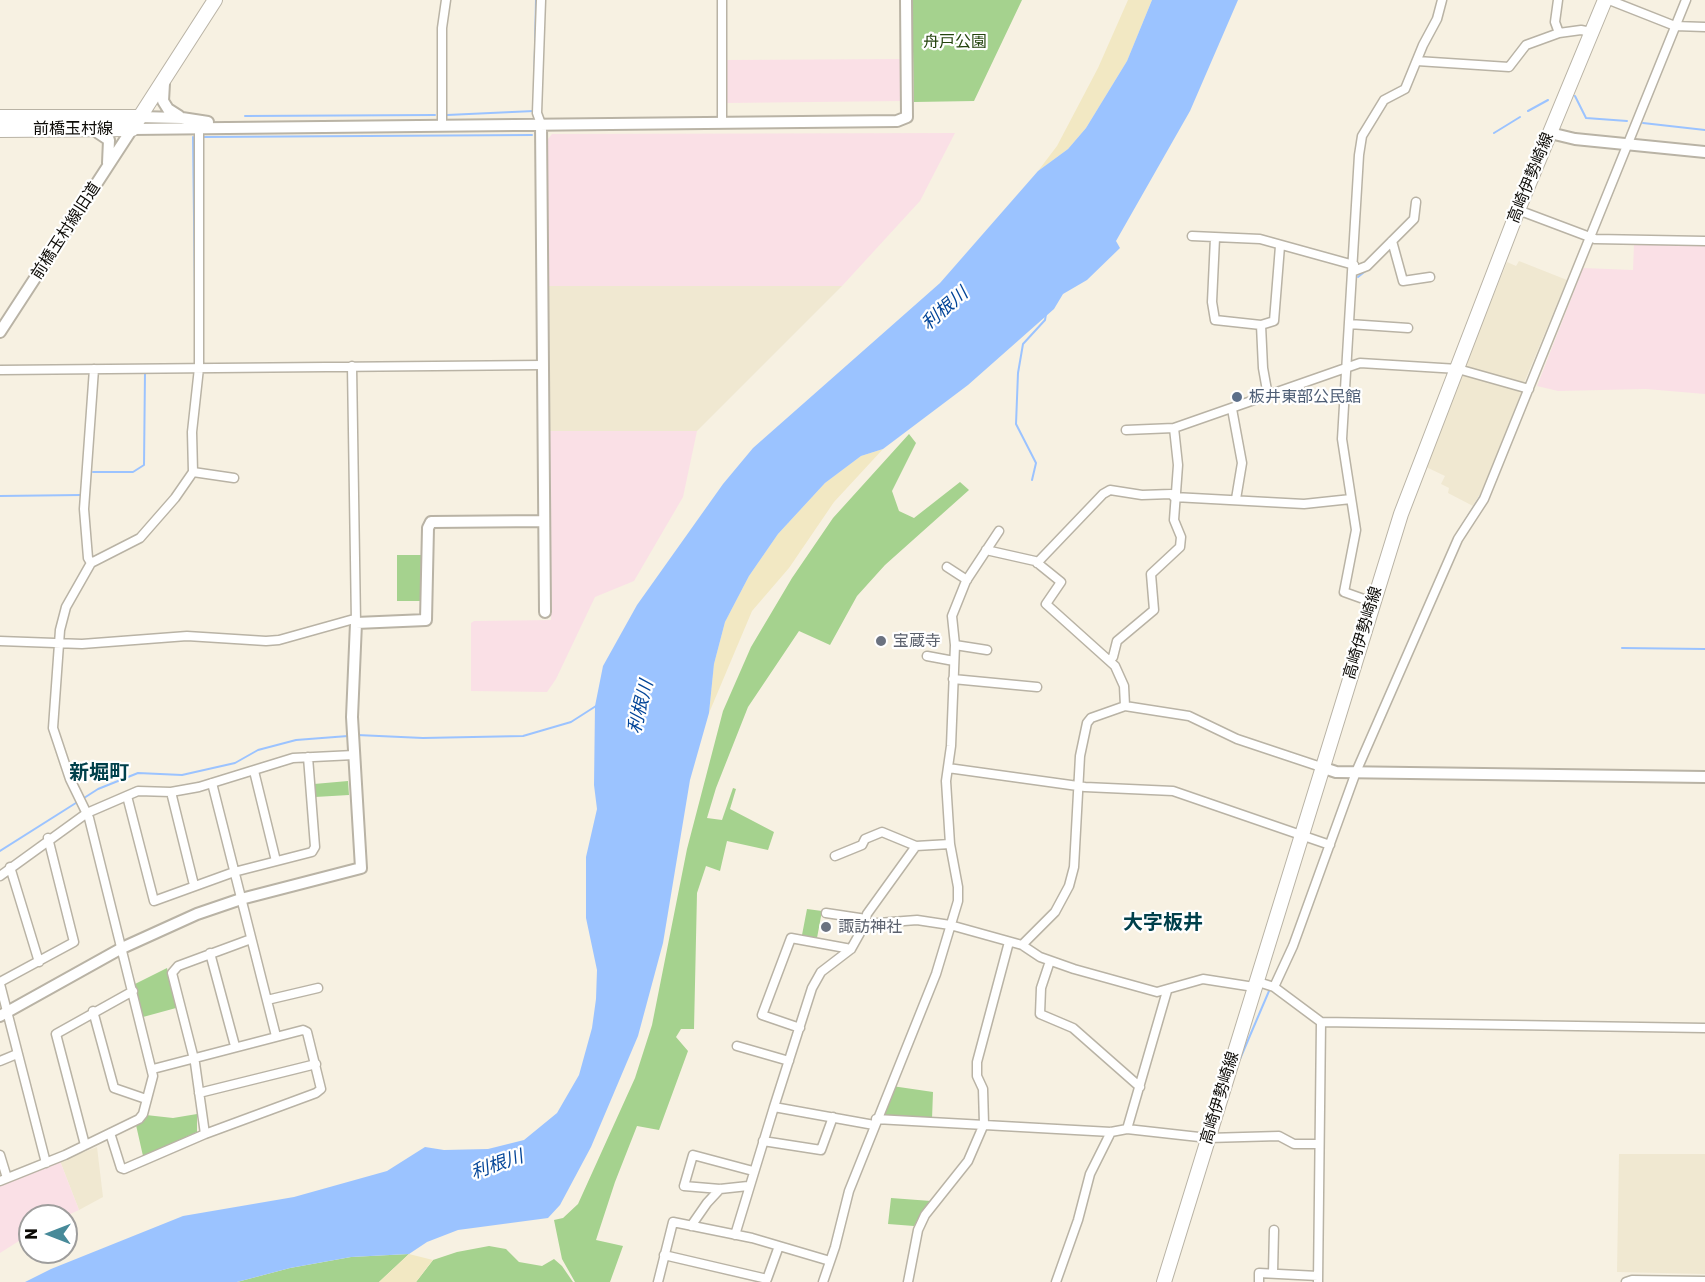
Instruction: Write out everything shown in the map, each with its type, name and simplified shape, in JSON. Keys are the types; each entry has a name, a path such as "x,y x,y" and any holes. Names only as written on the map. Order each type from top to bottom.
{"main road":[{"path":"135,123 215,0"},
{"name":"高崎伊勢崎線","path":"1164,1282 1254,984 1404,504 1518,210 1591,32 1607,0"},
{"name":"前橋玉村線","path":"0,117 135,123"},
{"name":"前橋玉村線","path":"0,130 93,129 135,123"}],"street":[{"path":"442,124 442,28 446,0"},
{"path":"540,0 537,113 541,124 545,612"},
{"path":"722,0 722,122"},
{"path":"135,123 235,127 897,121 905,119 906,0"},
{"path":"1372,602 1344,592 1356,537 1341,439 1362,136 1384,100 1405,89 1437,19 1442,0"},
{"path":"1558,0 1555,21 1559,33"},
{"path":"1607,0 1675,26 1705,27"},
{"path":"1274,987 1293,946 1356,772 1458,539 1484,499 1686,0"},
{"path":"1417,61 1509,67 1526,45 1559,33 1581,30 1591,32"},
{"path":"166,74 163,101 171,111 199,124"},
{"path":"135,123 182,118"},
{"name":"前橋玉村線旧道","path":"0,332 135,123"},
{"path":"0,1155 4,1180 85,1145 141,1116 153,1069 85,809 54,732 61,621 66,607 91,563 140,537 175,498 193,472 192,432 199,368 199,124"},
{"path":"93,129 109,140 110,154 106,169"},
{"path":"1550,133 1575,139 1705,152"},
{"path":"1192,236 1260,238 1354,268 1367,266 1414,219 1416,202"},
{"path":"1518,210 1589,238 1705,240"},
{"path":"1215,237 1212,302 1215,320 1261,325 1274,321 1280,246"},
{"path":"1392,241 1403,281 1430,277"},
{"path":"1349,324 1408,328"},
{"path":"1261,325 1263,368 1268,396"},
{"path":"1126,430 1174,428 1360,363 1455,369 1529,389"},
{"path":"0,369 543,365"},
{"path":"4,1014 122,948 175,923 241,899 362,867 353,750 355,621 352,366"},
{"path":"91,563 88,558 84,509 94,369"},
{"path":"1232,409 1242,463 1236,499"},
{"path":"1109,660 1113,657 1117,641 1154,610 1151,574 1180,547 1181,537 1174,520 1178,465 1174,428"},
{"path":"193,472 234,478"},
{"path":"1037,563 1106,491 1304,504 1351,499"},
{"path":"0,640 82,644 187,636 272,641 355,621 426,620 428,528 431,522 544,521"},
{"path":"823,1282 849,1191 936,974 958,901 958,887 950,844 946,781 955,645 952,616 967,580 999,531"},
{"path":"986,550 1037,563 1061,582 1046,604 1116,666 1124,686 1125,706"},
{"path":"947,567 967,580"},
{"path":"955,645 987,650"},
{"path":"927,656 954,661"},
{"path":"953,679 1037,687"},
{"path":"1022,945 1054,912 1070,886 1074,867 1078,786 1088,720 1115,707 1125,706 1189,716 1237,738 1329,771 1705,777"},
{"path":"0,876 85,809 142,790 171,792 212,783 287,760 353,750"},
{"path":"127,796 154,901 234,872 314,850 308,757"},
{"path":"948,768 1078,786 1173,791 1330,845"},
{"path":"254,771 276,861"},
{"path":"212,783 276,1036"},
{"path":"171,792 194,885"},
{"path":"835,856 862,845 865,839 882,832 916,846 950,844"},
{"path":"46,1163 4,1014 0,983 71,945 75,939 48,838"},
{"path":"735,1235 748,1186 812,988 821,972 851,949 865,922 916,846"},
{"path":"10,867 39,962"},
{"path":"826,913 865,922 917,920 950,925 1022,945 1050,961 1146,990 1167,991 1203,979 1274,987 1321,1022 1705,1028"},
{"path":"800,1028 762,1015 791,938 851,949"},
{"path":"205,1134 194,1057 172,973 178,966 251,939"},
{"path":"908,1282 918,1230 925,1215 968,1161 984,1124 983,1089 977,1076 977,1062 1009,942"},
{"path":"210,953 235,1046"},
{"path":"1050,961 1041,988 1040,1014 1073,1028 1140,1087"},
{"path":"267,1000 318,988"},
{"path":"85,1145 56,1034 93,1011 133,991"},
{"path":"1127,1129 1167,991"},
{"path":"93,1011 114,1088 146,1099"},
{"path":"1259,1282 1259,1274 1273,1273 1318,1279 1321,1022"},
{"path":"110,1133 120,1165 124,1169 205,1134 319,1092 321,1087 307,1032 276,1036 153,1069"},
{"path":"737,1046 789,1061"},
{"path":"0,1061 17,1054"},
{"path":"199,1093 316,1064"},
{"path":"774,1107 875,1122 984,1124 1111,1132 1127,1129 1208,1138 1279,1136 1294,1144 1319,1144"},
{"path":"763,1141 821,1150 833,1117"},
{"path":"1056,1282 1078,1220 1090,1174 1111,1132"},
{"path":"748,1186 720,1189 684,1186 693,1155 753,1172"},
{"path":"691,1226 706,1203 720,1189"},
{"path":"658,1282 673,1222 735,1235 830,1261"},
{"path":"1273,1273 1274,1230"},
{"path":"664,1256 742,1278 767,1279 779,1246"},
{"path":"1626,1282 1632,1280 1705,1281"}],"shaded area":[{"path":"902,59 903,101 726,103 726,60"},
{"path":"955,133 920,201 842,286 548,286 548,139 552,134"},
{"path":"1634,244 1705,244 1705,394 1646,389 1558,391 1537,386 1583,268 1633,270"},
{"path":"1519,261 1567,280 1524,383 1466,369 1465,365 1507,262 1516,266"},
{"path":"548,286 842,286 697,431 549,431"},
{"path":"1460,374 1522,391 1481,493 1473,506 1448,493 1449,488 1441,484 1445,476 1424,466"},
{"path":"549,431 697,431 683,497 634,581 595,597 556,679 547,692 471,691 471,623 474,621 551,620"},
{"path":"97,1147 103,1197 79,1210 60,1161"},
{"path":"1619,1154 1705,1154 1705,1274 1617,1272"},
{"path":"60,1161 77,1204 18,1204 18,1242 0,1253 0,1185"}],"green space":[{"name":"舟戸公園","path":"912,0 1022,0 974,101 914,102"},
{"path":"909,434 916,443 892,491 899,511 914,518 960,482 969,490 885,565 857,596 830,645 799,631 748,707 716,788 707,818 722,820 733,788 736,789 730,809 774,832 768,850 727,841 720,871 706,866 697,893 694,1029 681,1029 676,1037 688,1051 659,1130 637,1126 615,1182 596,1240 623,1246 610,1282 575,1282 562,1259 554,1220 563,1218 578,1204 635,1078 652,1025 687,849 723,711 751,647 792,578 833,518"},
{"path":"397,555 422,555 422,601 397,601"},
{"path":"348,781 349,795 315,797 314,784"},
{"path":"807,909 822,911 817,938 802,935"},
{"path":"167,968 176,1008 143,1017 135,984"},
{"path":"892,1086 933,1092 932,1119 884,1117"},
{"path":"197,1114 197,1132 143,1156 136,1125 143,1122 146,1115 173,1118"},
{"path":"891,1198 931,1201 914,1226 888,1224"},
{"path":"489,1246 506,1249 519,1262 542,1266 554,1259 573,1282 416,1282 433,1260 457,1252"},
{"path":"409,1254 379,1282 237,1282 290,1268 351,1257"}],"sand":[{"path":"1128,0 1152,0 1127,61 1086,128 1068,149 1038,171 1057,146 1098,68"},
{"path":"883,449 834,502 789,568 752,611 709,713 714,664 725,622 749,576 778,534 825,483 861,456"},
{"path":"409,1254 433,1260 416,1282 379,1282"}],"water":[{"name":"利根川","path":"1152,0 1238,0 1190,111 1116,241 1120,248 1087,280 1063,294 1054,309 968,385 883,449 861,456 825,483 778,534 749,576 725,622 714,664 709,713 690,780 663,943 638,1036 591,1147 560,1205 548,1218 458,1230 427,1242 409,1254 351,1257 290,1268 237,1282 25,1282 63,1264 78,1264 78,1258 183,1216 294,1197 387,1171 425,1147 444,1150 488,1149 524,1140 557,1113 579,1075 592,1028 596,999 597,970 586,918 586,857 597,809 594,785 595,706 603,666 637,605 723,484 753,448 940,283 1038,171 1068,149 1086,128 1127,61"}],"waterway":[{"path":"534,93 536,0"},
{"path":"1575,96 1586,118 1627,121"},
{"path":"1528,111 1548,100"},
{"path":"447,115 534,111"},
{"path":"245,116 435,115"},
{"path":"1494,133 1520,117"},
{"path":"1643,123 1705,130"},
{"path":"202,137 532,135"},
{"path":"193,137 195,297"},
{"path":"1358,277 1368,269"},
{"path":"1032,480 1036,463 1016,424 1018,373 1023,344 1045,320 1046,314"},
{"path":"93,472 133,472 144,465 145,372"},
{"path":"1461,527 1482,494"},
{"path":"0,496 81,495"},
{"path":"1622,648 1705,649"},
{"path":"357,735 423,738 523,736 571,722 596,706"},
{"path":"84,798 98,789 138,773 182,775 235,763 258,750 296,740 348,736"},
{"path":"0,851 79,801"},
{"path":"1240,1059 1269,991"}],"place":[{"name":"板井東部公民館","path":"1237,397"},
{"name":"宝蔵寺","path":"881,641"},
{"name":"諏訪神社","path":"826,927"}],"district":[{"name":"新堀町","path":"99,773"},
{"name":"大字板井","path":"1163,923"}]}
